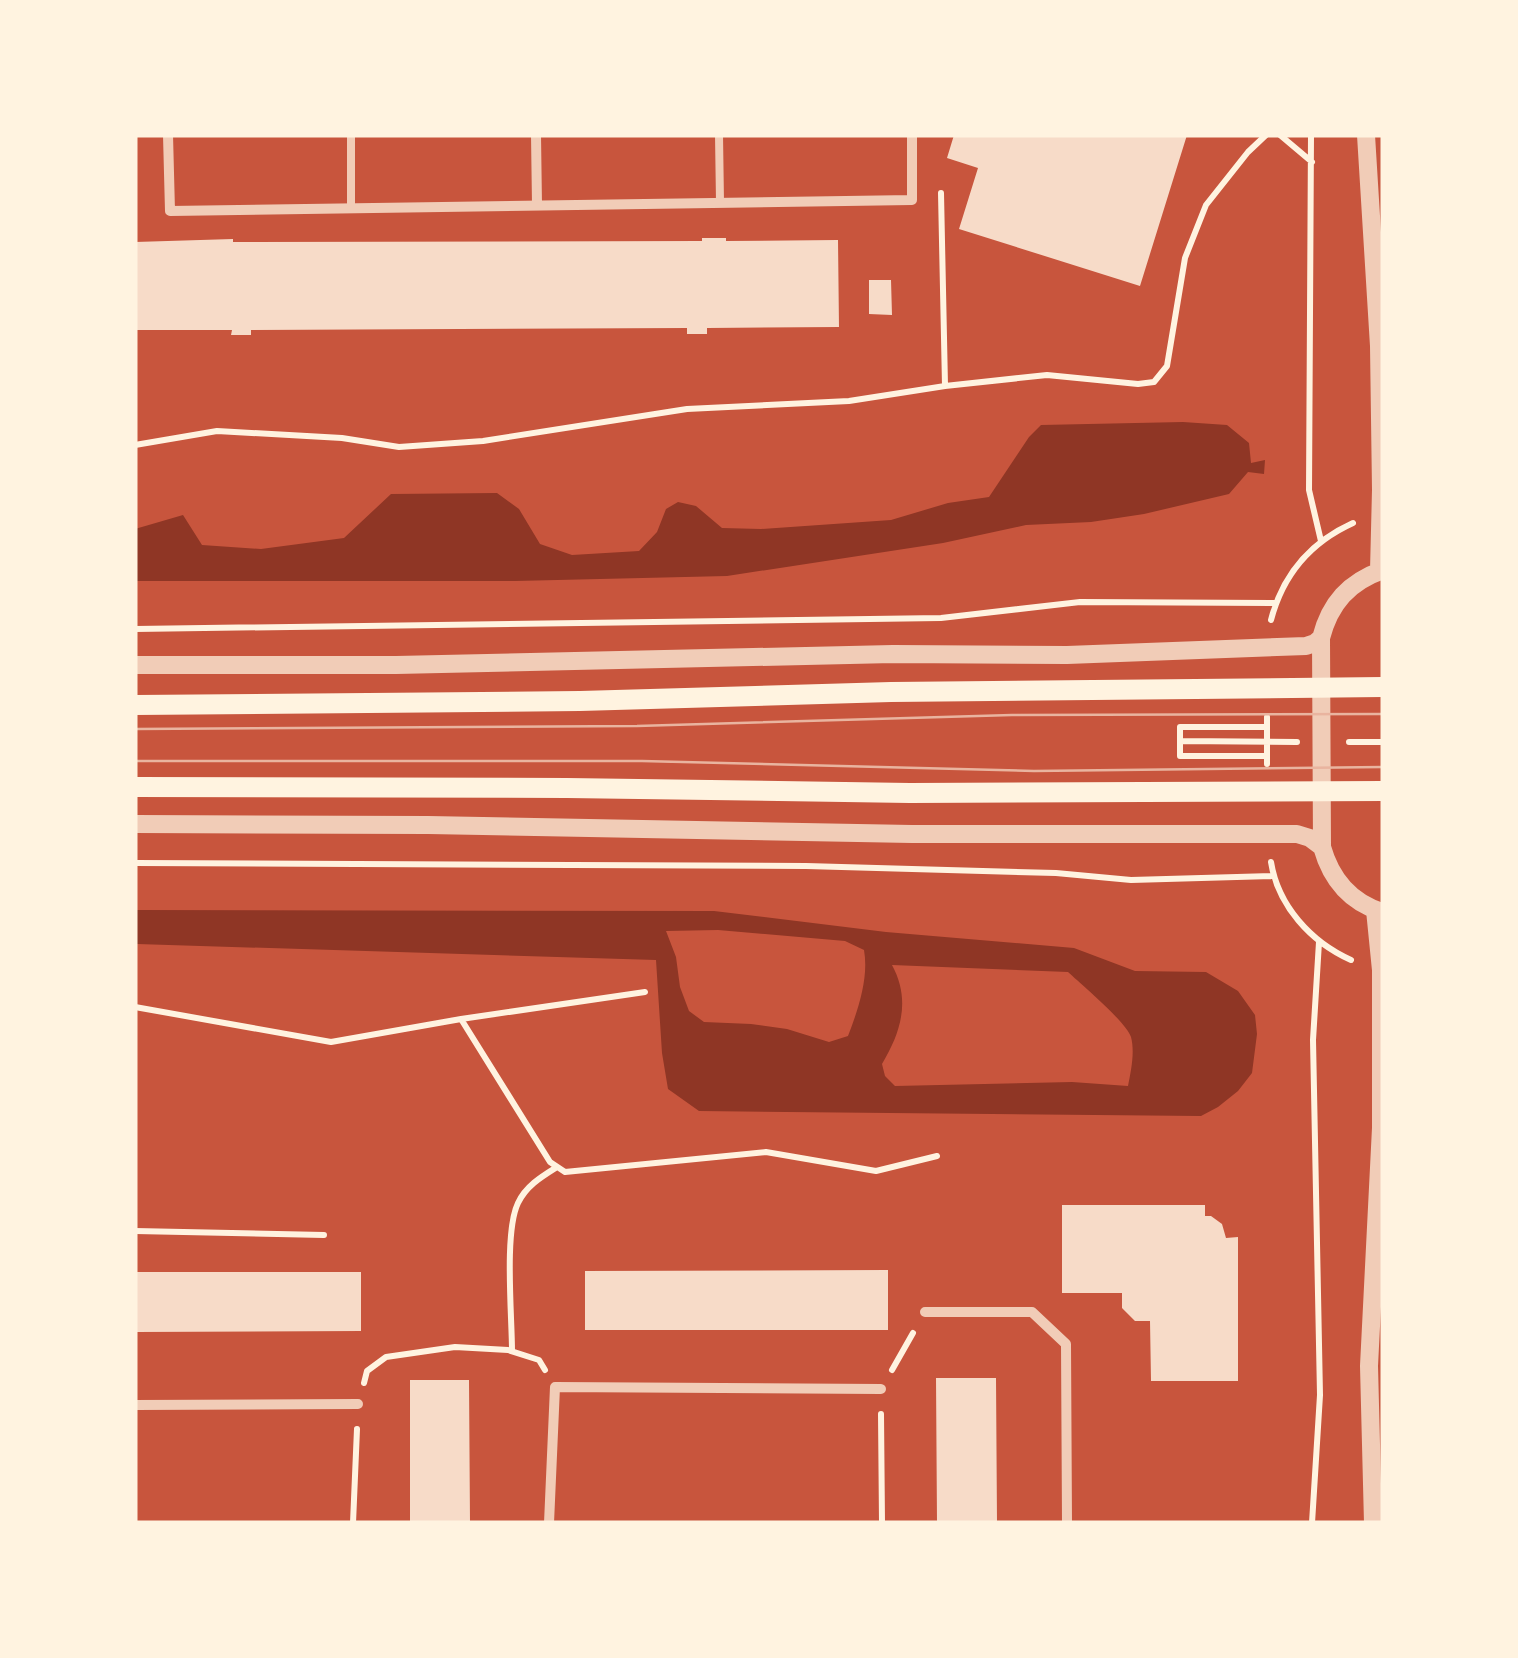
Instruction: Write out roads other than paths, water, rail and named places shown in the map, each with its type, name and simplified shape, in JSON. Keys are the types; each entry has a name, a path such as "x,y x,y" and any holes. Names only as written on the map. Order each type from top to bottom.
{"main road":[{"path":"135,705 1383,687"},
{"path":"135,787 1383,792"}],"street":[{"path":"168,135 170,211 912,200 912,135"},
{"path":"536,135 537,205"},
{"path":"1366,135 1379,346 1381,571 1365,577 1340,596 1331,608 1321,638 1321,806 1326,860 1340,885 1362,904 1379,911 1382,1128 1369,1366 1373,1523"},
{"path":"135,665 396,665 1067,654 1306,646 1321,638"},
{"path":"135,824 912,834 1297,834 1322,847"},
{"path":"924,1312 1032,1312 1066,1344 1067,1523"},
{"path":"549,1523 555,1387 881,1388"},
{"path":"135,1405 358,1404"}],"lane":[{"path":"351,135 351,208"},
{"path":"720,135 720,202"}],"tram line":[{"path":"135,729 637,726 1012,715 1383,714"},
{"path":"135,761 642,761 1034,771 1383,767"}]}
